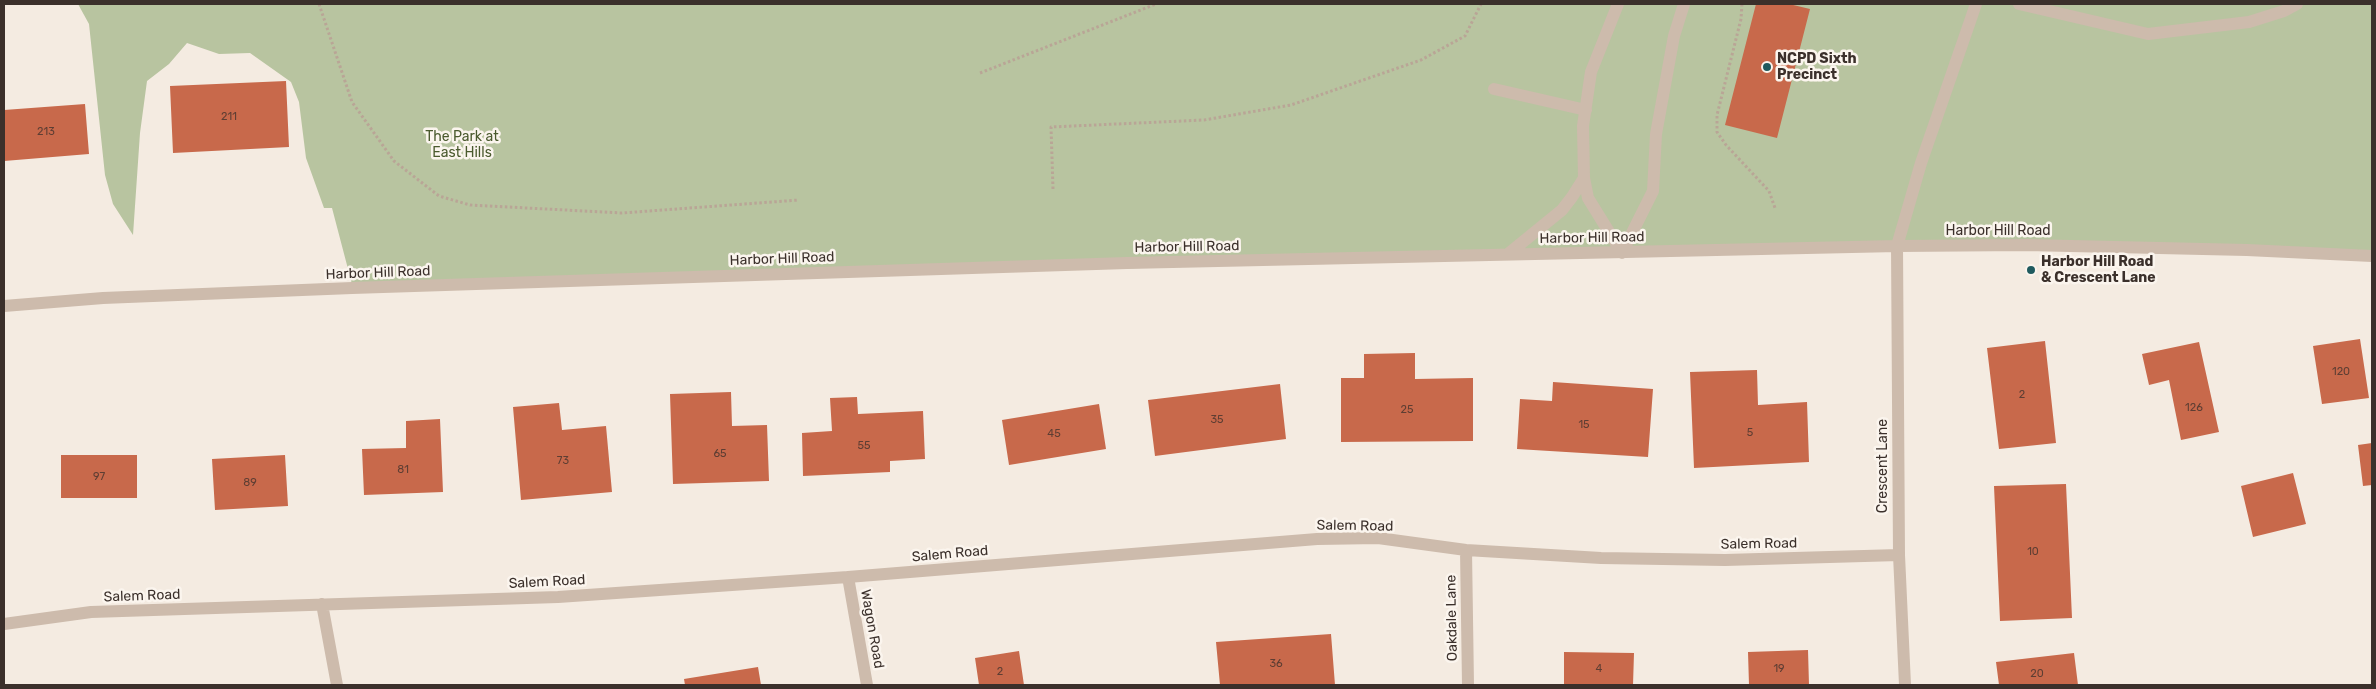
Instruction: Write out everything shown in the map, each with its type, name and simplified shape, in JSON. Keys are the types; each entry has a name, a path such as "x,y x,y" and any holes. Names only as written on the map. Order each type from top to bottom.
{"street":[{"path":"1618,4 1591,72 1583,126 1584,178 1588,198 1622,252"},
{"path":"1622,252 1653,191 1656,134 1674,36 1684,4"},
{"name":"Crescent Lane","path":"1905,685 1898,555 1897,246 1921,163 1976,4"},
{"path":"2019,4 2148,34 2249,22 2284,11 2296,4"},
{"path":"1494,90 1586,110"},
{"path":"1508,254 1562,210 1584,178"},
{"name":"Harbor Hill Road","path":"4,306 86,299 352,288 1117,263 1508,254 1897,246 2055,246 2247,250 2372,256"},
{"name":"Salem Road","path":"4,624 91,612 558,597 848,577 1317,539 1378,538 1466,550 1662,559 1898,555"},
{"name":"Oakdale Lane","path":"1466,550 1468,685"},
{"name":"Wagon Road","path":"848,577 867,685"},
{"path":"322,604 337,685"}],"path":[{"path":"319,4 352,102 394,161 439,196 470,205 622,213 799,200"},
{"path":"980,73 1156,4"},
{"path":"1053,189 1051,127 1204,120 1291,105 1421,60 1465,36 1481,4"},
{"path":"1742,4 1718,115 1717,132 1726,145 1769,191 1775,208"}],"green space":[{"name":"The Park at East Hills","path":"78,4 2372,4 2372,255 2089,244 353,288 332,208 324,208 306,158 299,102 291,82 250,53 219,54 187,43 169,64 147,81 140,133 133,235 113,204 105,175 89,24"}],"building":[{"name":"NCPD Sixth Precinct","path":"1756,4 1789,4 1810,9 1777,138 1725,125"},
{"path":"286,81 289,147 173,153 170,86"},
{"path":"85,104 89,154 4,161 4,110"},
{"path":"2360,339 2369,398 2322,404 2313,346"},
{"path":"2045,341 2056,443 1999,449 1987,348"},
{"path":"2199,342 2219,432 2181,440 2169,380 2149,385 2142,354"},
{"path":"1415,353 1415,379 1473,378 1473,441 1341,442 1341,378 1364,378 1364,354"},
{"path":"1757,370 1758,405 1807,402 1809,462 1694,468 1690,372"},
{"path":"1553,382 1653,389 1648,457 1517,449 1520,399 1552,401"},
{"path":"1280,384 1286,439 1155,456 1148,400"},
{"path":"731,392 732,426 767,425 769,481 673,484 670,394"},
{"path":"857,397 858,414 923,411 925,459 890,461 890,472 803,476 802,433 832,431 830,398"},
{"path":"559,403 562,430 606,426 612,492 521,500 513,407"},
{"path":"1099,404 1106,449 1009,465 1002,420"},
{"path":"440,419 443,492 364,495 362,449 406,448 406,421"},
{"path":"2372,443 2372,485 2363,486 2358,445"},
{"path":"61,455 137,455 137,498 61,498"},
{"path":"285,455 288,506 215,510 212,459"},
{"path":"2293,473 2306,524 2253,537 2241,486"},
{"path":"2066,484 2072,618 2000,621 1994,486"},
{"path":"1331,634 1335,685 1220,685 1216,642"},
{"path":"1808,650 1809,685 1749,685 1748,652"},
{"path":"1019,651 1024,685 979,685 975,658"},
{"path":"1564,652 1634,653 1633,685 1564,685"},
{"path":"2074,653 2078,685 1999,685 1996,662"},
{"path":"758,667 761,685 685,685 684,679"}],"place":[{"name":"NCPD Sixth Precinct","path":"1767,67"},
{"name":"Harbor Hill Road & Crescent Lane","path":"2031,270"}]}
